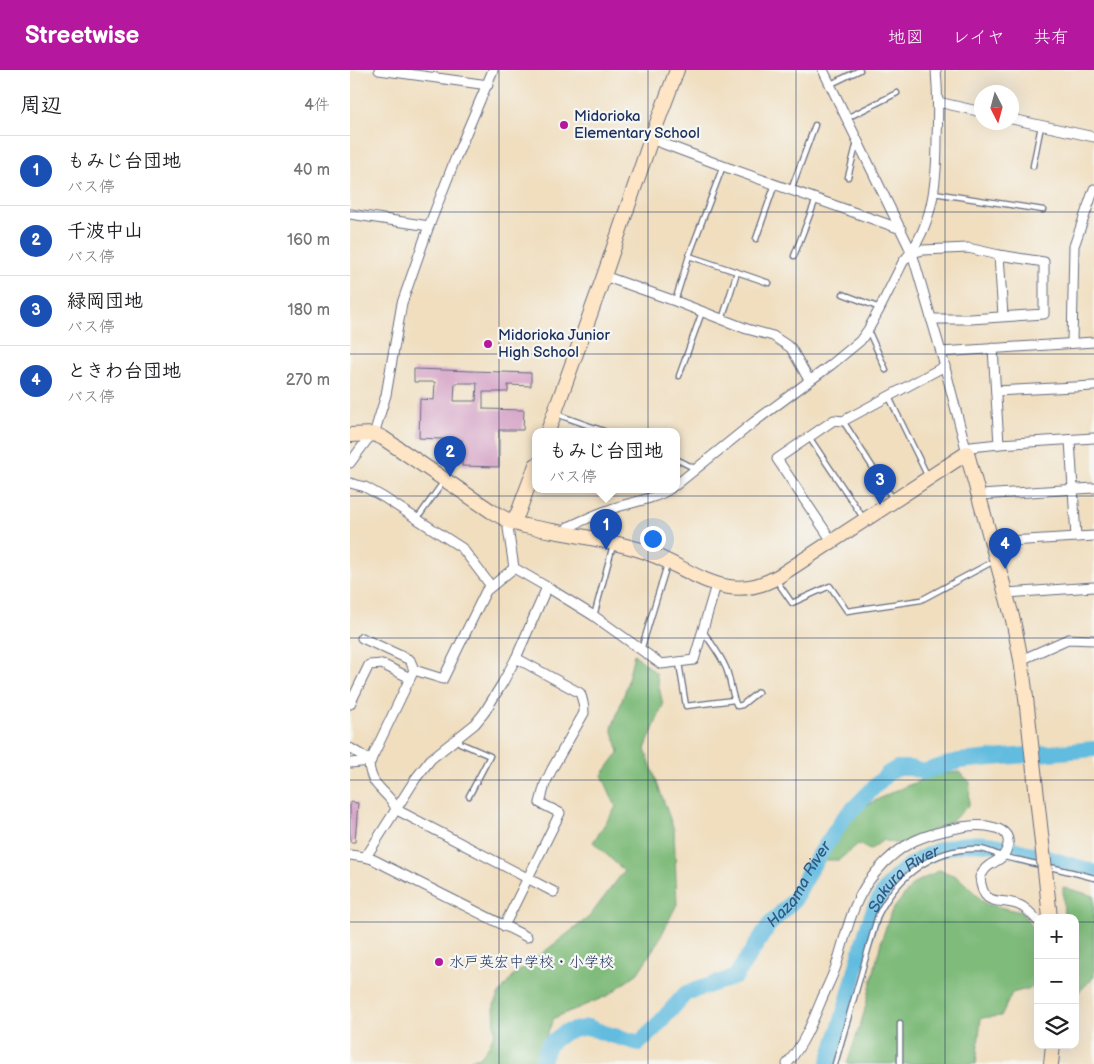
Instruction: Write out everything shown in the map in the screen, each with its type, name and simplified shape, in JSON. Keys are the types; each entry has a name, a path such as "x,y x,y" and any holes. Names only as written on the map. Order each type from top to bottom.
{"street":[{"path":"379,70 488,84"},
{"path":"350,463 367,440 374,434 386,395 402,303 429,226 493,70"},
{"path":"549,428 651,139 678,70"},
{"path":"823,70 912,252 993,542 1021,660 1050,914"},
{"path":"680,482 754,422 831,365 860,341 868,330 903,262 912,252 928,218 937,168 938,102 936,70"},
{"path":"938,102 974,110"},
{"path":"1019,120 1094,137"},
{"path":"651,139 901,229"},
{"path":"1072,343 1074,246 1094,189"},
{"path":"350,214 429,226"},
{"path":"912,252 968,248 1044,262 1044,314 971,319 931,318"},
{"path":"999,255 1003,316"},
{"path":"604,276 747,329 773,336 791,348 809,380"},
{"path":"941,352 1094,342"},
{"path":"993,348 999,444"},
{"path":"832,541 777,460 834,420 843,421 945,366"},
{"path":"996,391 1094,386"},
{"path":"350,435 374,434 383,438 491,511 511,522 614,543 652,554 716,585 744,588 761,585 775,579 929,479 967,453 971,447 1094,438"},
{"path":"1070,440 1076,537"},
{"path":"514,568 508,528 518,513 532,476"},
{"path":"350,483 364,487 383,497 462,548 491,586"},
{"path":"980,495 1094,488"},
{"path":"565,534 568,526 664,493"},
{"path":"993,542 1094,536"},
{"path":"350,704 369,665 382,664 412,674 443,679 486,591 514,568"},
{"path":"514,568 594,616 661,664 694,660 716,585"},
{"path":"364,857 431,758 459,738 484,713 516,658 547,587"},
{"path":"1006,593 1094,587"},
{"path":"362,638 410,660 412,674 369,764 370,774 378,788 391,800 396,810 554,892"},
{"path":"1021,660 1068,639 1094,640"},
{"path":"504,926 560,813 540,803 545,784 552,769 584,713 583,700 580,693 516,658"},
{"path":"350,748 371,761"},
{"path":"350,763 371,761"},
{"path":"787,1064 804,1040 836,968 854,907 865,886 877,870 899,851 915,841 936,833 961,827 987,826 998,828 1005,832 1009,840 1005,854 986,868 980,877 981,889 991,900 1013,903 1023,907 1034,917"},
{"path":"350,856 372,859 527,937"},
{"path":"1050,1064 1052,1049"}],"lane":[{"path":"831,84 860,70"},
{"path":"847,118 897,93"},
{"path":"791,190 815,125"},
{"path":"1033,166 1041,125"},
{"path":"848,177 858,141"},
{"path":"675,301 689,256 723,166"},
{"path":"756,238 775,184"},
{"path":"934,193 1043,210"},
{"path":"794,256 816,199"},
{"path":"689,256 769,282"},
{"path":"722,320 737,272"},
{"path":"844,294 880,308"},
{"path":"679,376 702,312"},
{"path":"868,330 886,370"},
{"path":"888,396 929,479"},
{"path":"554,413 596,428"},
{"path":"843,421 894,500"},
{"path":"810,437 865,520"},
{"path":"680,462 696,468"},
{"path":"417,519 445,480"},
{"path":"594,616 614,543"},
{"path":"775,579 792,603 830,586 847,611 921,600 997,559"},
{"path":"641,650 668,562"},
{"path":"702,630 719,654 726,669 737,706 742,705 758,692"},
{"path":"679,663 686,706 734,700"},
{"path":"459,738 460,743 490,756 470,796"},
{"path":"835,1064 874,926 884,904 897,886 926,862 948,853 980,849 1094,878"},
{"path":"900,1023 900,1064"}],"green space":[{"path":"634,654 656,673 663,705 645,749 674,830 677,904 660,938 638,973 607,996 554,1018 534,1064 462,1064 481,1056 490,1044 495,1030 494,1005 499,994 513,976 589,917 624,871 593,842 616,807 602,775 619,752 612,728 625,692"},
{"path":"959,772 970,782 969,805 952,821 901,845 883,840 870,850 858,844 839,860 825,860 852,813 892,792 934,775"},
{"path":"940,870 958,877 986,904 1021,912 1034,928 1034,987 1012,993 1001,1016 981,1018 976,1064 847,1064 864,1013 881,942 891,912 913,884"},
{"path":"1063,887 1094,896 1094,977 1079,992 1079,914 1064,914"}],"building":[{"path":"414,369 531,373 531,386 508,385 508,392 483,392 483,409 524,410 523,430 499,430 499,467 462,466 462,440 419,438 420,399 434,400 435,382 414,382","holes":["455,383 477,383 476,401 454,401"]},
{"path":"350,802 358,803 355,842 350,842"}],"waterway":[{"name":"Hazama River","path":"541,1064 548,1045 565,1032 588,1027 639,1043 686,993 735,977 769,925 795,899 809,871 843,819 887,774 897,768 911,768 923,772 959,761 1094,749"},
{"name":"Sakura River","path":"828,1064 872,914 884,892 894,879 907,868 921,858 953,846 987,844 1003,846 1094,872"}],"place":[{"name":"Midorioka Elementary School","path":"564,125"},
{"name":"Midorioka Junior High School","path":"488,344"},
{"name":"千波中山","path":"450,477"},
{"name":"緑岡団地","path":"880,505"},
{"name":"もみじ台団地","path":"606,550"},
{"name":"ときわ台団地","path":"1005,569"},
{"name":"水戸英宏中学校・小学校","path":"439,962"}]}
